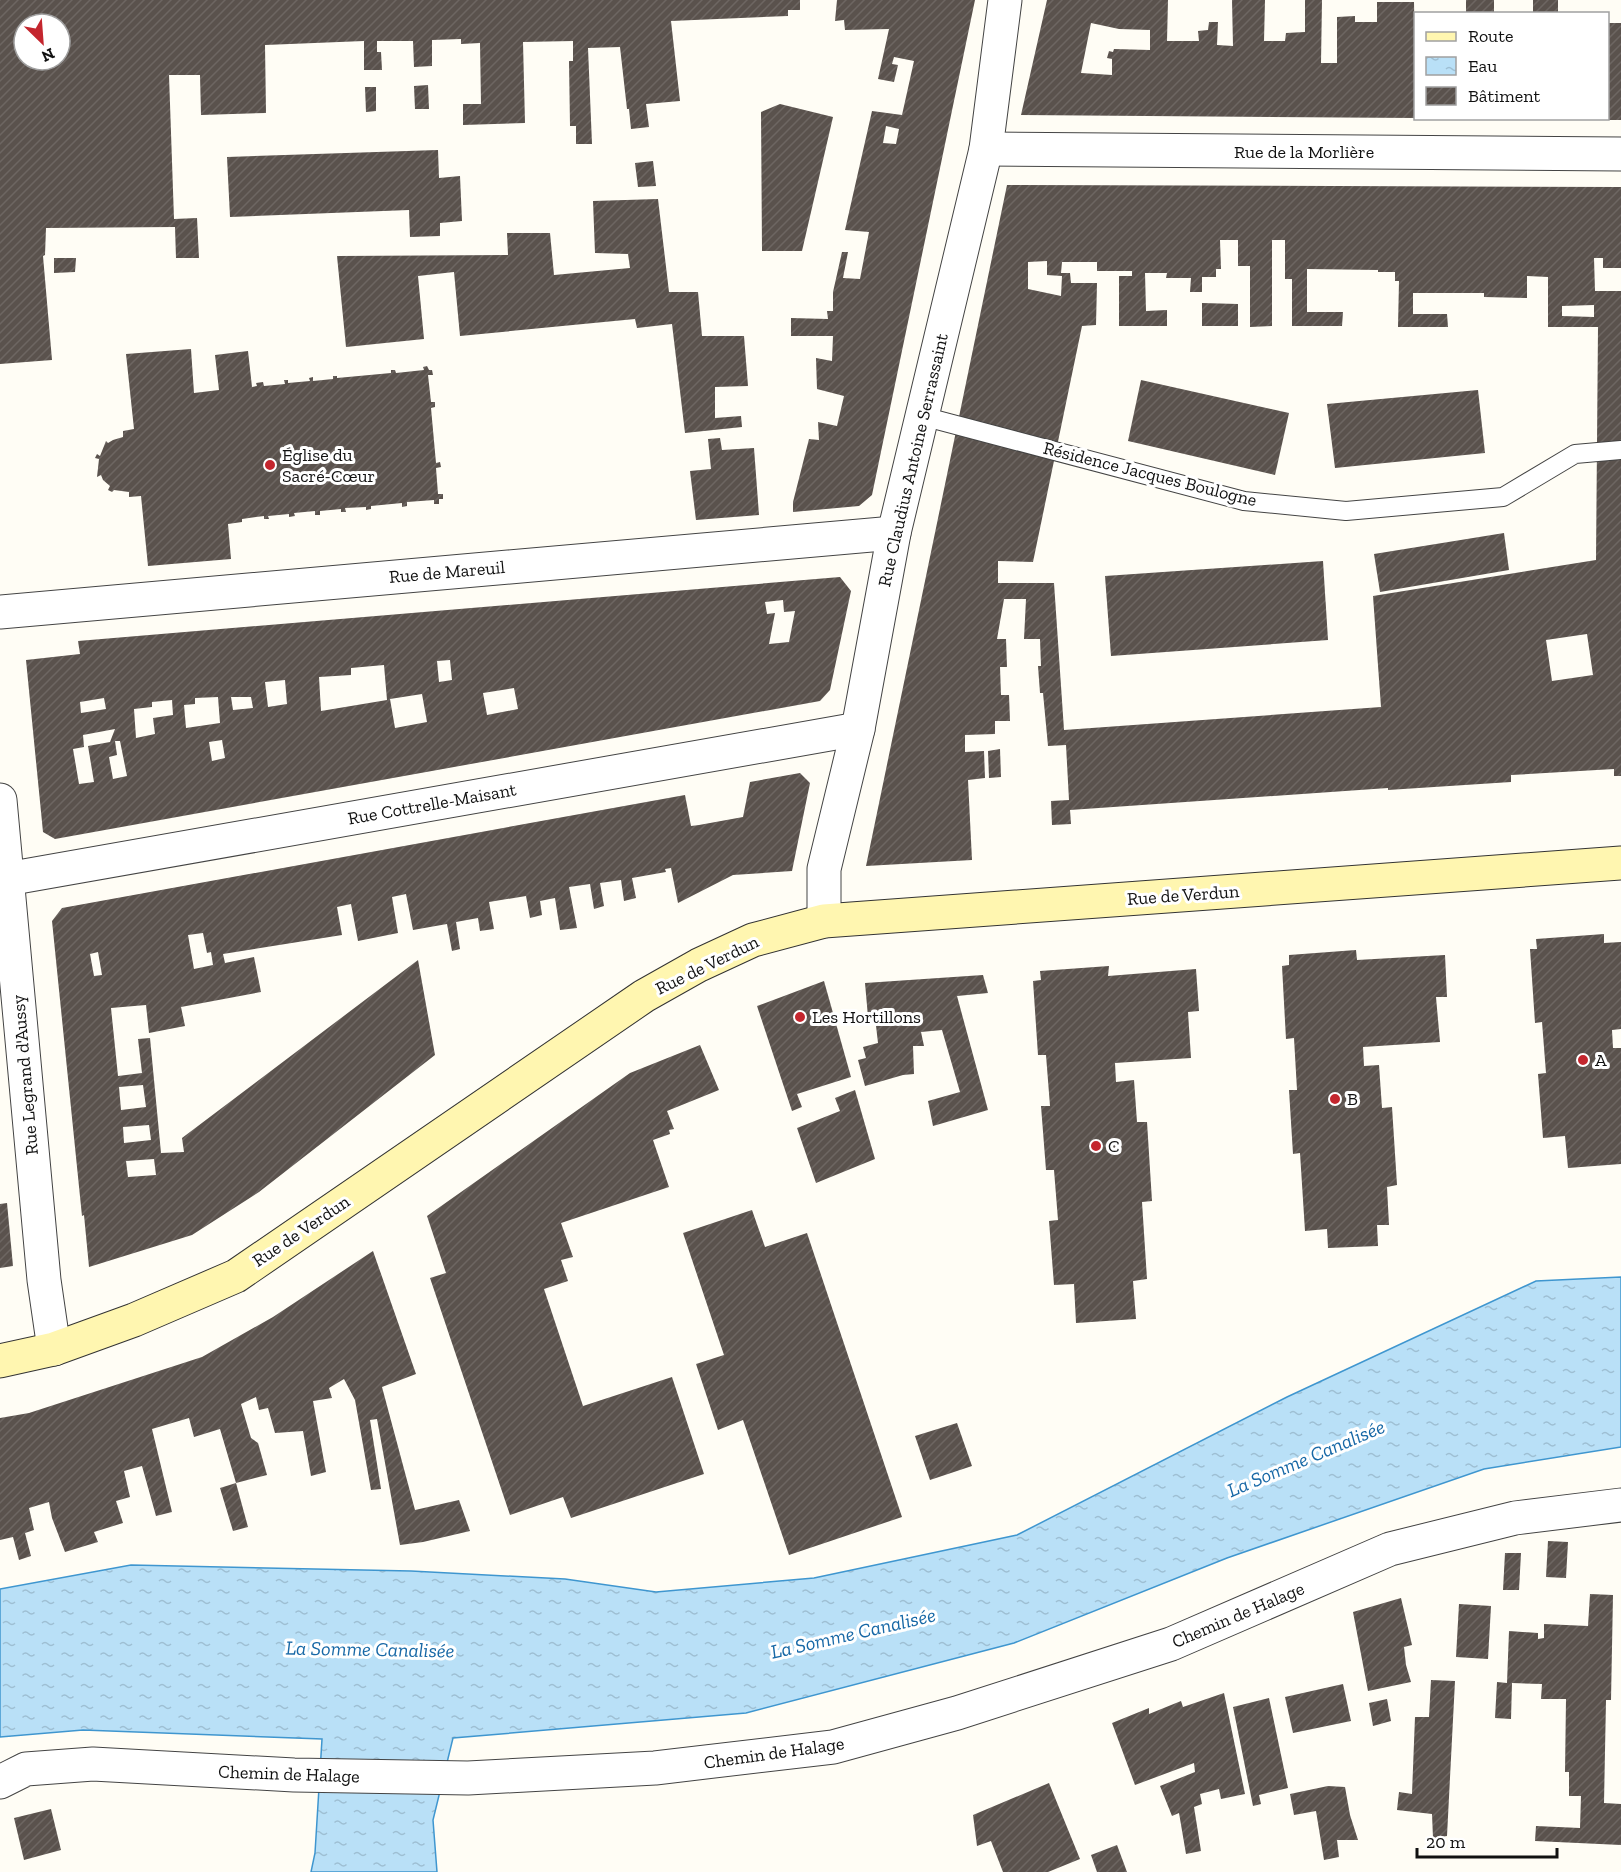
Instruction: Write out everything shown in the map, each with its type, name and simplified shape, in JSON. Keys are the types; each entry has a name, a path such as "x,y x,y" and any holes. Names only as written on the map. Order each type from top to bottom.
{"street":[{"name":"Rue Claudius Antoine Serrassaint","path":"824,921 824,869 858,729 894,533 986,149 1005,0"},
{"name":"Rue de la Morlière","path":"986,149 1621,154"},
{"name":"Rue de Mareuil","path":"0,612 894,533"},
{"name":"Rue Cottrelle-Maisant","path":"7,879 858,729"},
{"name":"Rue Legrand d'Aussy","path":"0,800 44,1280 54,1349"},
{"name":"Rue de Verdun","path":"0,1361 54,1349 134,1320 236,1276 644,996 699,965 753,940 824,921 1621,863"},
{"name":"Chemin de Halage","path":"0,1782 26,1768 93,1764 294,1775 468,1778 655,1768 833,1748 957,1713 1171,1644 1390,1549 1515,1518 1621,1505"}],"lane":[{"name":"Résidence Jacques Boulogne","path":"922,416 1245,501 1346,512 1503,497 1575,454 1621,450"}],"water":[{"name":"La Somme Canalisée","path":"1621,1277 1621,1447 1484,1469 1227,1558 1014,1643 746,1713 453,1738 433,1820 437,1872 311,1872 315,1853 322,1739 83,1730 0,1737 0,1589 131,1565 411,1571 565,1579 656,1592 814,1578 1017,1535 1287,1397 1536,1281"}],"building":[{"path":"0,0 800,0 800,10 788,10 788,16 671,21 680,101 646,104 649,127 631,129 620,47 588,48 592,144 576,144 576,126 570,126 569,61 573,61 573,41 523,42 525,123 463,125 463,104 481,104 480,43 461,44 461,39 432,40 432,66 414,67 413,41 377,41 377,52 381,52 382,70 364,70 364,41 265,45 266,113 201,115 200,75 169,75 174,219 197,218 199,258 176,258 175,227 46,228 45,255 43,256 52,360 0,364"},
{"path":"837,0 975,0 872,495 859,506 793,512 793,502 809,439 819,440 818,422 837,426 844,396 817,389 816,358 832,361 833,336 791,336 791,318 828,319 827,311 833,311 833,292 842,252 848,252 843,278 860,279 869,232 845,230 872,111 902,115 914,61 894,57 892,64 898,65 894,82 878,79 889,29 845,30 844,20 835,21","holes":["886,126 899,129 896,144 883,143"]},
{"path":"1047,0 1168,0 1167,41 1199,41 1198,31 1208,30 1209,22 1218,22 1217,45 1233,46 1232,0 1265,0 1264,41 1285,41 1286,33 1305,32 1305,0 1322,0 1321,63 1337,63 1337,17 1355,16 1355,22 1377,22 1377,2 1414,2 1414,118 1021,115","holes":["1091,23 1119,29 1150,30 1150,50 1114,49 1113,52 1109,51 1107,58 1112,59 1112,75 1081,73"]},
{"path":"1466,0 1494,0 1494,12 1466,12"},
{"path":"1533,0 1558,0 1558,12 1533,12"},
{"path":"1609,23 1621,23 1621,120 1609,120"},
{"path":"428,85 429,109 415,109 414,86"},
{"path":"365,87 376,87 376,111 366,112"},
{"path":"780,104 833,117 802,251 762,251 761,112"},
{"path":"438,150 439,178 460,176 462,221 440,223 440,236 410,237 409,210 230,217 227,157"},
{"path":"653,161 656,186 638,187 635,163"},
{"path":"1007,185 1621,187 1621,268 1603,268 1603,258 1594,258 1595,291 1621,291 1621,776 1614,776 1614,769 1511,775 1511,782 1388,790 1388,788 1070,810 1071,824 1052,825 1051,801 1069,800 1066,745 1048,746 1043,693 1040,693 1038,666 1041,666 1040,639 1024,639 1026,599 1004,599 997,639 1006,639 1007,667 1000,667 1001,695 1009,695 1010,721 995,721 995,734 965,735 965,752 984,751 985,778 968,780 972,860 866,866","holes":["1220,240 1238,240 1238,266 1250,266 1250,327 1272,326 1272,240 1285,240 1285,279 1292,279 1292,326 1342,326 1343,312 1307,312 1307,269 1395,272 1395,281 1399,281 1398,327 1448,327 1447,314 1413,314 1413,293 1484,293 1484,297 1527,298 1527,276 1548,277 1548,327 1598,327 1596,560 1373,596 1381,707 1064,730 1054,583 998,583 998,561 1033,562 1082,326 1096,325 1097,283 1071,283 1070,273 1061,273 1062,262 1097,262 1097,271 1132,271 1132,276 1119,276 1119,326 1167,326 1167,310 1146,311 1145,273 1167,273 1166,278 1191,278 1190,292 1202,292 1202,277 1216,277 1216,269 1221,269","1047,261 1047,275 1062,276 1061,296 1028,289 1028,262","1594,305 1594,317 1562,316 1562,306","1587,634 1593,675 1552,681 1546,640"]},
{"path":"658,199 669,292 698,292 702,336 744,336 748,386 715,387 715,418 741,416 742,427 685,433 672,324 637,328 635,319 460,336 454,272 418,276 424,339 346,347 337,256 508,255 507,233 550,233 554,275 630,268 628,254 595,253 593,201"},
{"path":"54,258 76,258 75,272 54,273"},
{"path":"1202,303 1238,304 1238,326 1202,326"},
{"name":"Église du Sacré-Cœur","path":"191,349 194,393 219,390 215,355 248,351 252,387 257,386 256,383 263,382 264,386 285,384 284,380 288,380 288,383 310,381 309,378 313,377 313,381 333,379 333,376 337,378 391,373 391,370 395,370 396,373 424,370 423,367 427,366 429,370 432,370 433,375 428,375 431,402 435,402 435,407 431,408 436,463 440,462 441,467 436,468 438,494 443,494 443,499 439,499 439,504 434,504 434,500 407,502 407,506 402,507 402,503 371,506 371,509 366,510 366,507 345,508 346,512 341,512 341,509 320,511 320,515 315,515 315,511 294,513 295,516 289,517 289,514 268,516 269,519 264,519 264,516 242,519 242,522 228,524 231,559 148,566 141,496 129,497 129,492 108,490 110,486 101,475 97,477 99,459 95,458 97,454 100,456 106,441 108,443 123,437 123,431 134,429 126,354"},
{"path":"1141,380 1289,413 1275,475 1128,441"},
{"path":"1478,390 1485,453 1335,468 1327,404"},
{"path":"720,438 722,450 754,448 759,515 696,520 690,471 711,469 708,439"},
{"path":"1504,533 1509,570 1380,592 1374,554"},
{"path":"1323,561 1328,640 1111,656 1105,576"},
{"path":"840,577 851,591 830,690 820,701 55,839 43,832 26,660 80,654 78,641","holes":["783,600 784,612 795,611 789,642 769,644 775,613 767,614 765,602","450,660 452,680 439,682 437,661","384,665 387,700 321,711 319,677 351,675 351,668","285,680 287,704 268,707 265,682","514,688 518,709 487,715 483,693","422,694 427,722 395,728 390,699","218,697 220,723 186,728 184,705 195,704 195,698","231,697 251,697 253,708 233,710","104,698 106,709 81,713 80,702","172,700 173,715 153,718 155,734 136,738 134,709 152,707 152,702","115,729 110,742 88,746 94,782 79,784 73,749 84,747 83,735","222,740 225,758 212,761 209,742","115,741 120,741 127,776 113,779 109,757 117,755"]},
{"path":"1000,749 1001,777 989,778 988,751"},
{"path":"800,773 810,783 792,871 733,875 678,903 671,868 665,869 666,872 632,878 636,898 624,901 621,880 600,883 604,906 594,909 590,884 569,887 577,928 560,930 555,898 540,901 542,915 530,918 526,896 489,902 494,929 480,931 478,918 456,922 460,949 452,951 447,924 413,930 406,894 392,897 398,933 358,941 351,904 337,907 342,935 223,954 225,963 254,957 261,992 181,1007 185,1026 149,1033 146,1005 111,1008 118,1076 142,1073 138,1039 150,1038 161,1153 184,1152 182,1138 418,960 435,1055 259,1192 192,1235 89,1267 52,921 62,908 685,795 691,826 743,817 750,782","holes":["203,933 207,953 211,952 213,965 194,969 188,935","98,952 102,975 94,976 90,954","143,1085 146,1107 121,1110 119,1087","149,1125 151,1140 124,1143 123,1127","154,1159 156,1175 128,1177 126,1161"]},
{"name":"A","path":"1604,934 1604,943 1621,942 1621,1029 1612,1030 1613,1048 1621,1048 1621,1164 1568,1168 1565,1136 1543,1138 1538,1074 1546,1073 1542,1022 1535,1023 1530,949 1537,949 1536,939"},
{"name":"B","path":"1356,950 1357,960 1445,955 1447,997 1436,997 1440,1042 1363,1047 1364,1066 1379,1065 1382,1108 1392,1107 1397,1185 1387,1187 1389,1225 1377,1225 1378,1246 1328,1248 1327,1229 1305,1231 1300,1153 1293,1154 1289,1090 1297,1090 1294,1038 1286,1039 1282,966 1289,965 1289,955"},
{"name":"C","path":"1109,966 1108,976 1196,969 1199,1011 1188,1012 1191,1058 1115,1063 1116,1082 1134,1080 1137,1122 1147,1122 1152,1201 1142,1202 1147,1279 1133,1281 1136,1319 1076,1323 1074,1284 1054,1285 1049,1221 1058,1220 1054,1170 1046,1170 1041,1106 1050,1106 1046,1055 1038,1055 1033,981 1041,980 1040,971"},
{"path":"983,975 988,993 957,996 988,1110 933,1126 928,1101 960,1092 942,1030 921,1032 924,1046 913,1046 914,1074 865,1086 858,1060 866,1058 863,1047 878,1043 875,1017 868,1017 865,983"},
{"path":"824,981 851,1077 797,1094 802,1107 792,1111 757,1006"},
{"path":"700,1045 719,1090 667,1111 674,1129 669,1130 670,1134 653,1140 669,1187 561,1223 573,1257 561,1260 568,1281 544,1289 583,1406 672,1377 704,1474 571,1518 563,1497 510,1515 430,1278 446,1273 427,1216 630,1073"},
{"path":"855,1090 875,1159 816,1183 797,1128 840,1111 835,1098"},
{"path":"7,1203 13,1266 0,1268 0,1204"},
{"path":"752,1210 765,1247 807,1233 902,1517 789,1555 743,1420 718,1430 696,1364 724,1355 683,1233"},
{"path":"373,1251 416,1374 382,1387 415,1510 459,1500 470,1531 400,1545 377,1419 370,1420 381,1489 371,1490 355,1400 344,1379 329,1388 332,1398 313,1401 326,1472 311,1476 303,1431 275,1433 268,1408 259,1410 256,1397 241,1404 251,1438 258,1443 267,1475 236,1483 220,1429 194,1437 189,1418 152,1429 172,1512 156,1516 142,1466 124,1471 130,1497 116,1501 123,1523 94,1532 98,1542 65,1552 52,1518 49,1502 29,1508 34,1530 25,1533 31,1556 19,1560 13,1537 0,1540 0,1418 29,1413 202,1357 273,1317"},
{"path":"957,1423 972,1466 930,1480 915,1436"},
{"path":"236,1483 248,1527 233,1531 220,1488"},
{"path":"1548,1541 1568,1542 1566,1578 1546,1577"},
{"path":"1505,1553 1521,1553 1519,1590 1503,1590"},
{"path":"1590,1594 1613,1595 1611,1700 1606,1700 1604,1803 1621,1804 1621,1845 1535,1841 1536,1826 1580,1828 1581,1796 1569,1796 1569,1772 1565,1772 1566,1699 1541,1699 1542,1684 1512,1683 1511,1719 1495,1718 1497,1682 1507,1683 1509,1631 1538,1633 1538,1639 1544,1638 1544,1624 1588,1626"},
{"path":"1401,1598 1412,1645 1404,1647 1411,1682 1368,1691 1353,1612"},
{"path":"1459,1604 1491,1606 1488,1659 1456,1657"},
{"path":"1431,1680 1455,1681 1447,1836 1433,1838 1432,1814 1397,1810 1399,1792 1412,1794 1415,1717 1429,1717"},
{"path":"1343,1684 1351,1721 1293,1733 1285,1697"},
{"path":"1224,1693 1245,1794 1221,1799 1219,1789 1200,1794 1202,1804 1194,1807 1201,1851 1186,1854 1179,1813 1172,1816 1160,1786 1195,1772 1194,1763 1135,1785 1112,1723 1149,1708 1149,1714 1181,1701 1183,1707"},
{"path":"1269,1698 1288,1788 1259,1795 1261,1804 1253,1806 1233,1707"},
{"path":"1387,1699 1391,1721 1373,1726 1369,1703"},
{"path":"1049,1783 1080,1859 1048,1872 1003,1872 991,1841 977,1846 973,1815"},
{"path":"1328,1786 1345,1787 1350,1815 1358,1840 1337,1840 1339,1857 1324,1860 1316,1811 1294,1815 1290,1794"},
{"path":"51,1809 61,1850 24,1860 14,1818"},
{"path":"1117,1845 1127,1872 1097,1872 1091,1855"}],"place":[{"name":"Église du Sacré-Cœur","path":"270,465"},
{"name":"Les Hortillons","path":"800,1017"},
{"name":"A","path":"1583,1060"},
{"name":"B","path":"1335,1099"},
{"name":"C","path":"1096,1146"}]}
